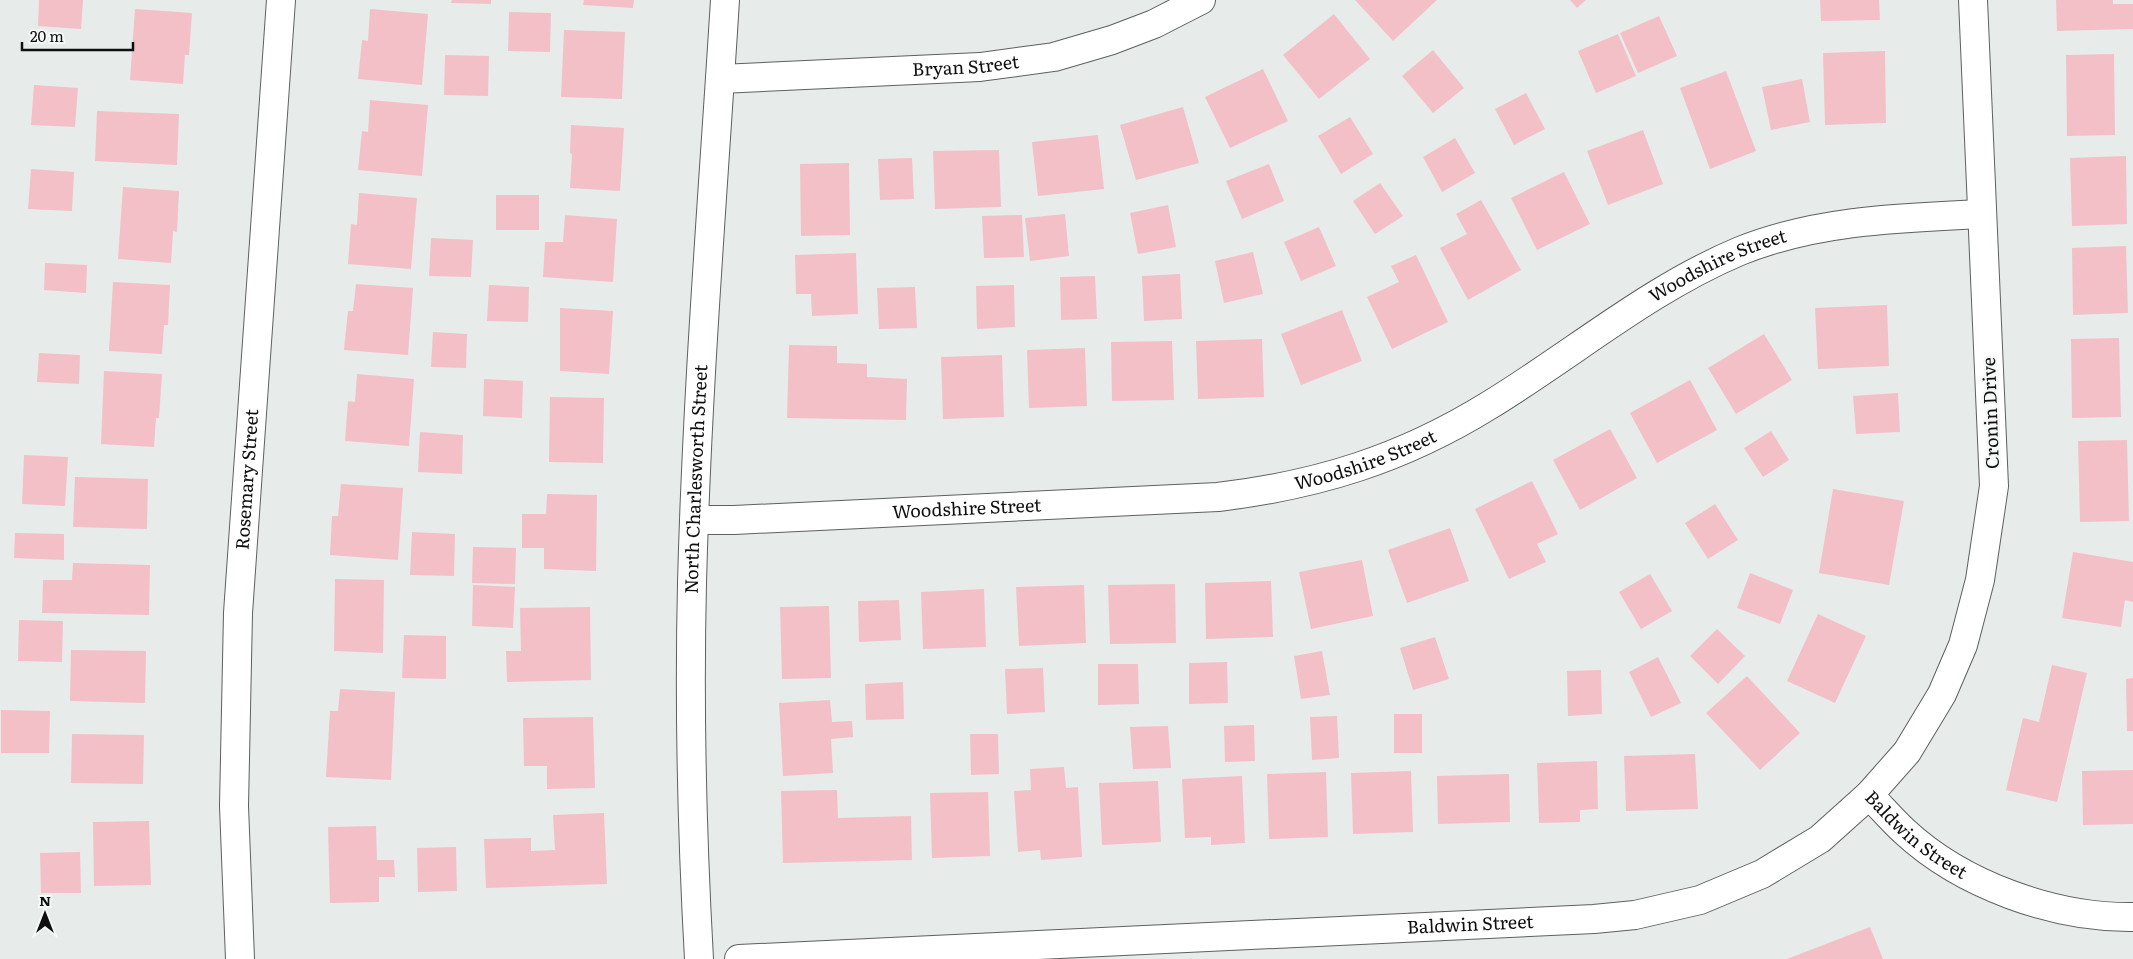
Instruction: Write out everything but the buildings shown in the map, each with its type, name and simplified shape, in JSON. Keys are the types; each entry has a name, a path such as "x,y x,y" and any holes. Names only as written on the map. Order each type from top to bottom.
{"street":[{"name":"Rosemary Street","path":"240,959 234,806 238,613 280,0"},
{"name":"North Charlesworth Street","path":"699,959 692,722 692,584 725,0"},
{"name":"Bryan Street","path":"720,79 980,68 1054,57 1112,40 1154,24 1201,0"},
{"name":"Cronin Drive","path":"1869,795 1907,752 1942,694 1963,645 1980,580 1994,486 1973,0"},
{"name":"Woodshire Street","path":"695,520 734,520 1218,497 1266,492 1313,482 1390,457 1448,430 1489,406 1664,290 1702,269 1742,251 1797,233 1854,222 1982,214"},
{"name":"Baldwin Street","path":"739,959 1574,920 1634,915 1700,900 1762,874 1820,838 1869,795 1905,832 1954,868 2010,895 2069,911 2133,917"}]}
